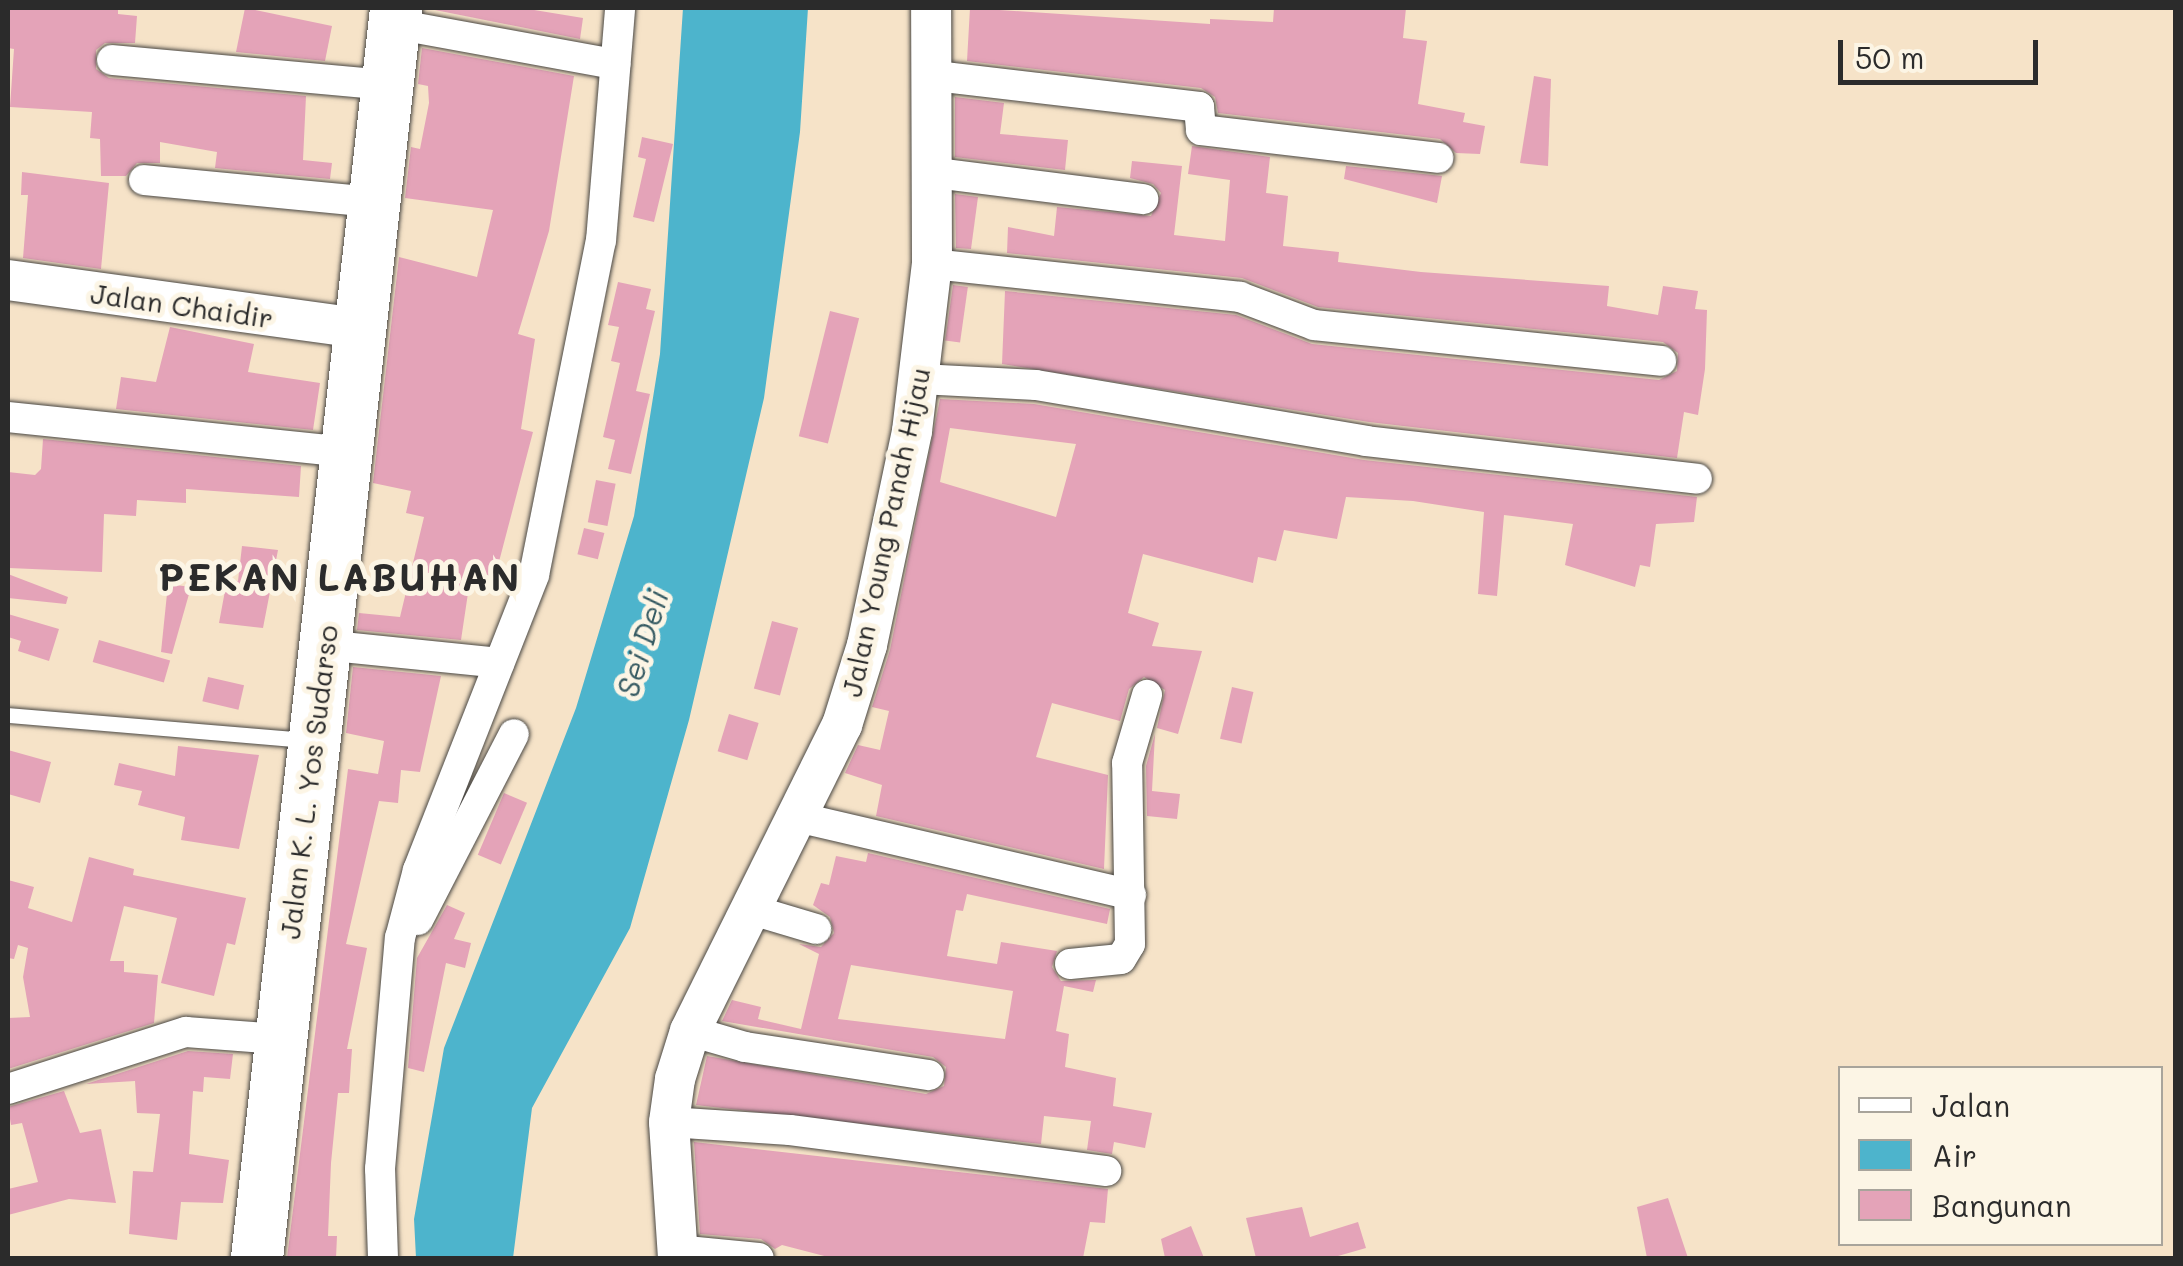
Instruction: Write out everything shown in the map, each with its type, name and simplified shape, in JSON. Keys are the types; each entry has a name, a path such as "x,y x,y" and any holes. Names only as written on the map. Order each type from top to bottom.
{"highway":[{"name":"Jalan K. L. Yos Sudarso","path":"257,1258 311,741 395,16"}],"street":[{"path":"383,1258 380,1169 396,968 418,870 534,574 601,241 620,8"},
{"name":"Jalan Young Panah Hijau","path":"677,1254 669,1122 690,1031 797,818 856,685 920,379 932,264 936,173 926,75 931,8"},
{"path":"395,16 616,64"},
{"path":"112,60 387,85"},
{"path":"926,75 1200,108 1201,130 1438,158"},
{"path":"936,173 1143,198"},
{"path":"144,180 373,202"},
{"path":"932,264 1240,296 1314,325 1661,360"},
{"name":"Jalan Chaidir","path":"8,280 357,328"},
{"path":"920,379 1036,385 1366,441 1697,479"},
{"path":"8,417 346,452"},
{"path":"323,645 499,663"},
{"path":"1070,964 1122,960 1130,944 1127,763 1147,694"},
{"path":"396,968 514,734"},
{"path":"797,818 1131,896"},
{"path":"752,910 816,930"},
{"path":"690,1031 745,1047 929,1075"},
{"path":"8,1088 186,1032 278,1039"},
{"path":"669,1122 790,1130 1106,1171"},
{"path":"677,1254 759,1258"}],"lane":[{"path":"8,715 311,741"}],"water":[{"name":"Sei Deli","path":"683,8 808,8 800,132 764,398 689,720 630,928 532,1108 513,1258 416,1258 414,1219 444,1048 576,708 634,516 660,354"}],"building":[{"path":"8,8 118,8 118,14 137,16 135,43 105,43 96,50 96,69 109,78 306,96 303,160 332,163 330,179 215,168 217,152 160,142 160,163 137,163 126,176 101,176 100,139 90,138 92,112 10,107 14,49 8,48"},
{"path":"245,8 332,26 325,61 236,52"},
{"path":"425,8 522,8 583,18 580,39"},
{"path":"970,8 1210,24 1210,19 1273,22 1274,8 1406,8 1403,38 1427,41 1418,104 1465,113 1463,122 1485,126 1480,154 1456,153 1440,139 1218,113 1215,97 1201,88 967,61"},
{"path":"422,48 574,76 549,231 518,334 535,339 521,429 533,432 495,577 471,573 461,640 357,630 359,613 400,617 424,517 406,513 411,491 373,483 399,257 477,277 493,210 405,198 411,147 420,149 429,103 428,86 418,84"},
{"path":"1534,76 1551,79 1548,166 1520,163"},
{"path":"955,97 1004,103 1000,134 1068,140 1065,170 955,157"},
{"path":"642,137 673,144 654,222 633,217 646,159 638,157"},
{"path":"1192,146 1270,157 1266,193 1288,196 1283,246 1339,252 1338,262 1609,286 1607,306 1658,315 1663,286 1698,291 1695,309 1707,310 1705,369 1698,415 1684,412 1677,458 1369,422 1002,364 1005,291 1236,315 1312,344 1659,380 1677,371 1678,353 1663,342 1318,307 1242,278 1007,253 1008,227 1054,236 1057,207 1151,216 1161,193 1153,184 1130,178 1132,161 1182,166 1174,235 1225,241 1230,180 1188,174"},
{"path":"1346,166 1442,176 1437,203 1344,179"},
{"path":"22,172 109,183 101,269 23,258 28,195 21,195"},
{"path":"955,194 978,197 971,249 956,248"},
{"path":"618,282 651,289 646,309 655,311 636,391 650,394 631,474 608,469 615,440 603,437 620,363 611,361 619,327 608,325"},
{"path":"953,285 968,287 960,343 945,340"},
{"path":"830,311 859,318 828,443 799,436"},
{"path":"170,327 254,344 248,372 320,383 313,430 116,409 121,377 156,382"},
{"path":"940,399 1034,404 1364,460 1697,497 1694,522 1656,524 1650,567 1640,565 1635,587 1565,565 1573,524 1504,515 1497,596 1478,594 1484,512 1413,501 1346,497 1337,539 1284,530 1276,561 1258,557 1253,583 1143,554 1128,613 1159,623 1152,646 1202,651 1178,734 1157,728 1165,690 1144,677 1129,689 1120,721 1052,703 1036,757 1108,775 1104,869 876,816 882,785 845,773 858,745 880,750 889,711 872,707 890,650","holes":["950,428 1076,444 1056,517 940,482"]},
{"path":"43,439 301,466 299,497 186,489 186,503 137,500 136,516 104,514 102,572 9,568 8,472 35,475 41,469"},
{"path":"596,480 616,484 607,526 588,522"},
{"path":"584,528 604,533 598,559 577,554"},
{"path":"242,546 278,550 263,628 219,623 227,580 238,581"},
{"path":"8,574 68,597 66,604 8,598"},
{"path":"168,584 191,587 172,654 161,652"},
{"path":"8,614 59,629 49,661 18,651 21,641 8,637"},
{"path":"772,621 798,628 780,696 754,689"},
{"path":"99,640 170,660 164,683 93,662"},
{"path":"353,667 441,676 420,772 401,770 398,803 379,801 346,944 367,948 347,1049 352,1049 349,1093 338,1093 331,1163 328,1236 337,1236 336,1258 287,1258 348,769 378,774 384,741 346,733"},
{"path":"208,677 244,685 238,710 202,701"},
{"path":"1232,687 1253,692 1242,744 1220,739"},
{"path":"729,714 759,723 747,760 718,751"},
{"path":"1155,734 1152,791 1180,794 1177,819 1147,816 1146,766"},
{"path":"178,746 259,755 239,849 181,840 185,817 138,805 142,791 114,785 119,763 175,776"},
{"path":"8,750 51,762 40,803 8,794"},
{"path":"504,793 527,803 501,864 478,855"},
{"path":"868,853 1110,909 1107,924 967,894 963,911 956,910 947,956 997,964 1001,942 1057,951 1052,967 1061,981 1096,980 1093,992 1064,986 1056,1031 1069,1034 1065,1067 1116,1078 1113,1106 1152,1113 1145,1148 1114,1142 1112,1154 1087,1150 1091,1121 1044,1116 1041,1144 696,1105 707,1056 926,1094 944,1086 946,1067 933,1057 722,1021 732,1000 761,1007 758,1019 801,1029 819,954 799,944 821,947 834,933 830,917 813,905 821,883 829,885 836,856 866,862","holes":["851,965 1013,991 1005,1039 838,1019"]},
{"path":"89,857 134,869 133,875 246,898 235,945 227,943 214,996 161,983 177,918 124,906 110,961 124,961 124,972 158,975 154,1023 8,1069 8,1018 30,1017 23,977 28,948 18,945 14,959 8,958 8,880 34,887 28,908 72,922"},
{"path":"447,905 465,913 454,939 471,943 465,968 446,963 424,1072 408,1068 417,958"},
{"path":"188,1051 233,1054 230,1079 204,1077 203,1092 193,1091 189,1154 229,1160 223,1203 181,1202 177,1240 129,1234 133,1171 153,1172 160,1114 137,1113 135,1081 86,1084"},
{"path":"64,1091 80,1133 101,1129 116,1203 69,1199 8,1215 8,1189 38,1182 22,1123 11,1125 8,1107"},
{"path":"694,1142 1108,1189 1105,1223 1090,1222 1083,1258 832,1258 782,1245 775,1249 761,1239 700,1234"},
{"path":"1668,1198 1688,1258 1647,1258 1637,1207"},
{"path":"1302,1207 1310,1237 1358,1222 1366,1248 1331,1258 1256,1258 1246,1218"},
{"path":"1191,1226 1204,1258 1165,1258 1161,1239"}],"district":[{"name":"PEKAN LABUHAN","path":"340,577"}]}
